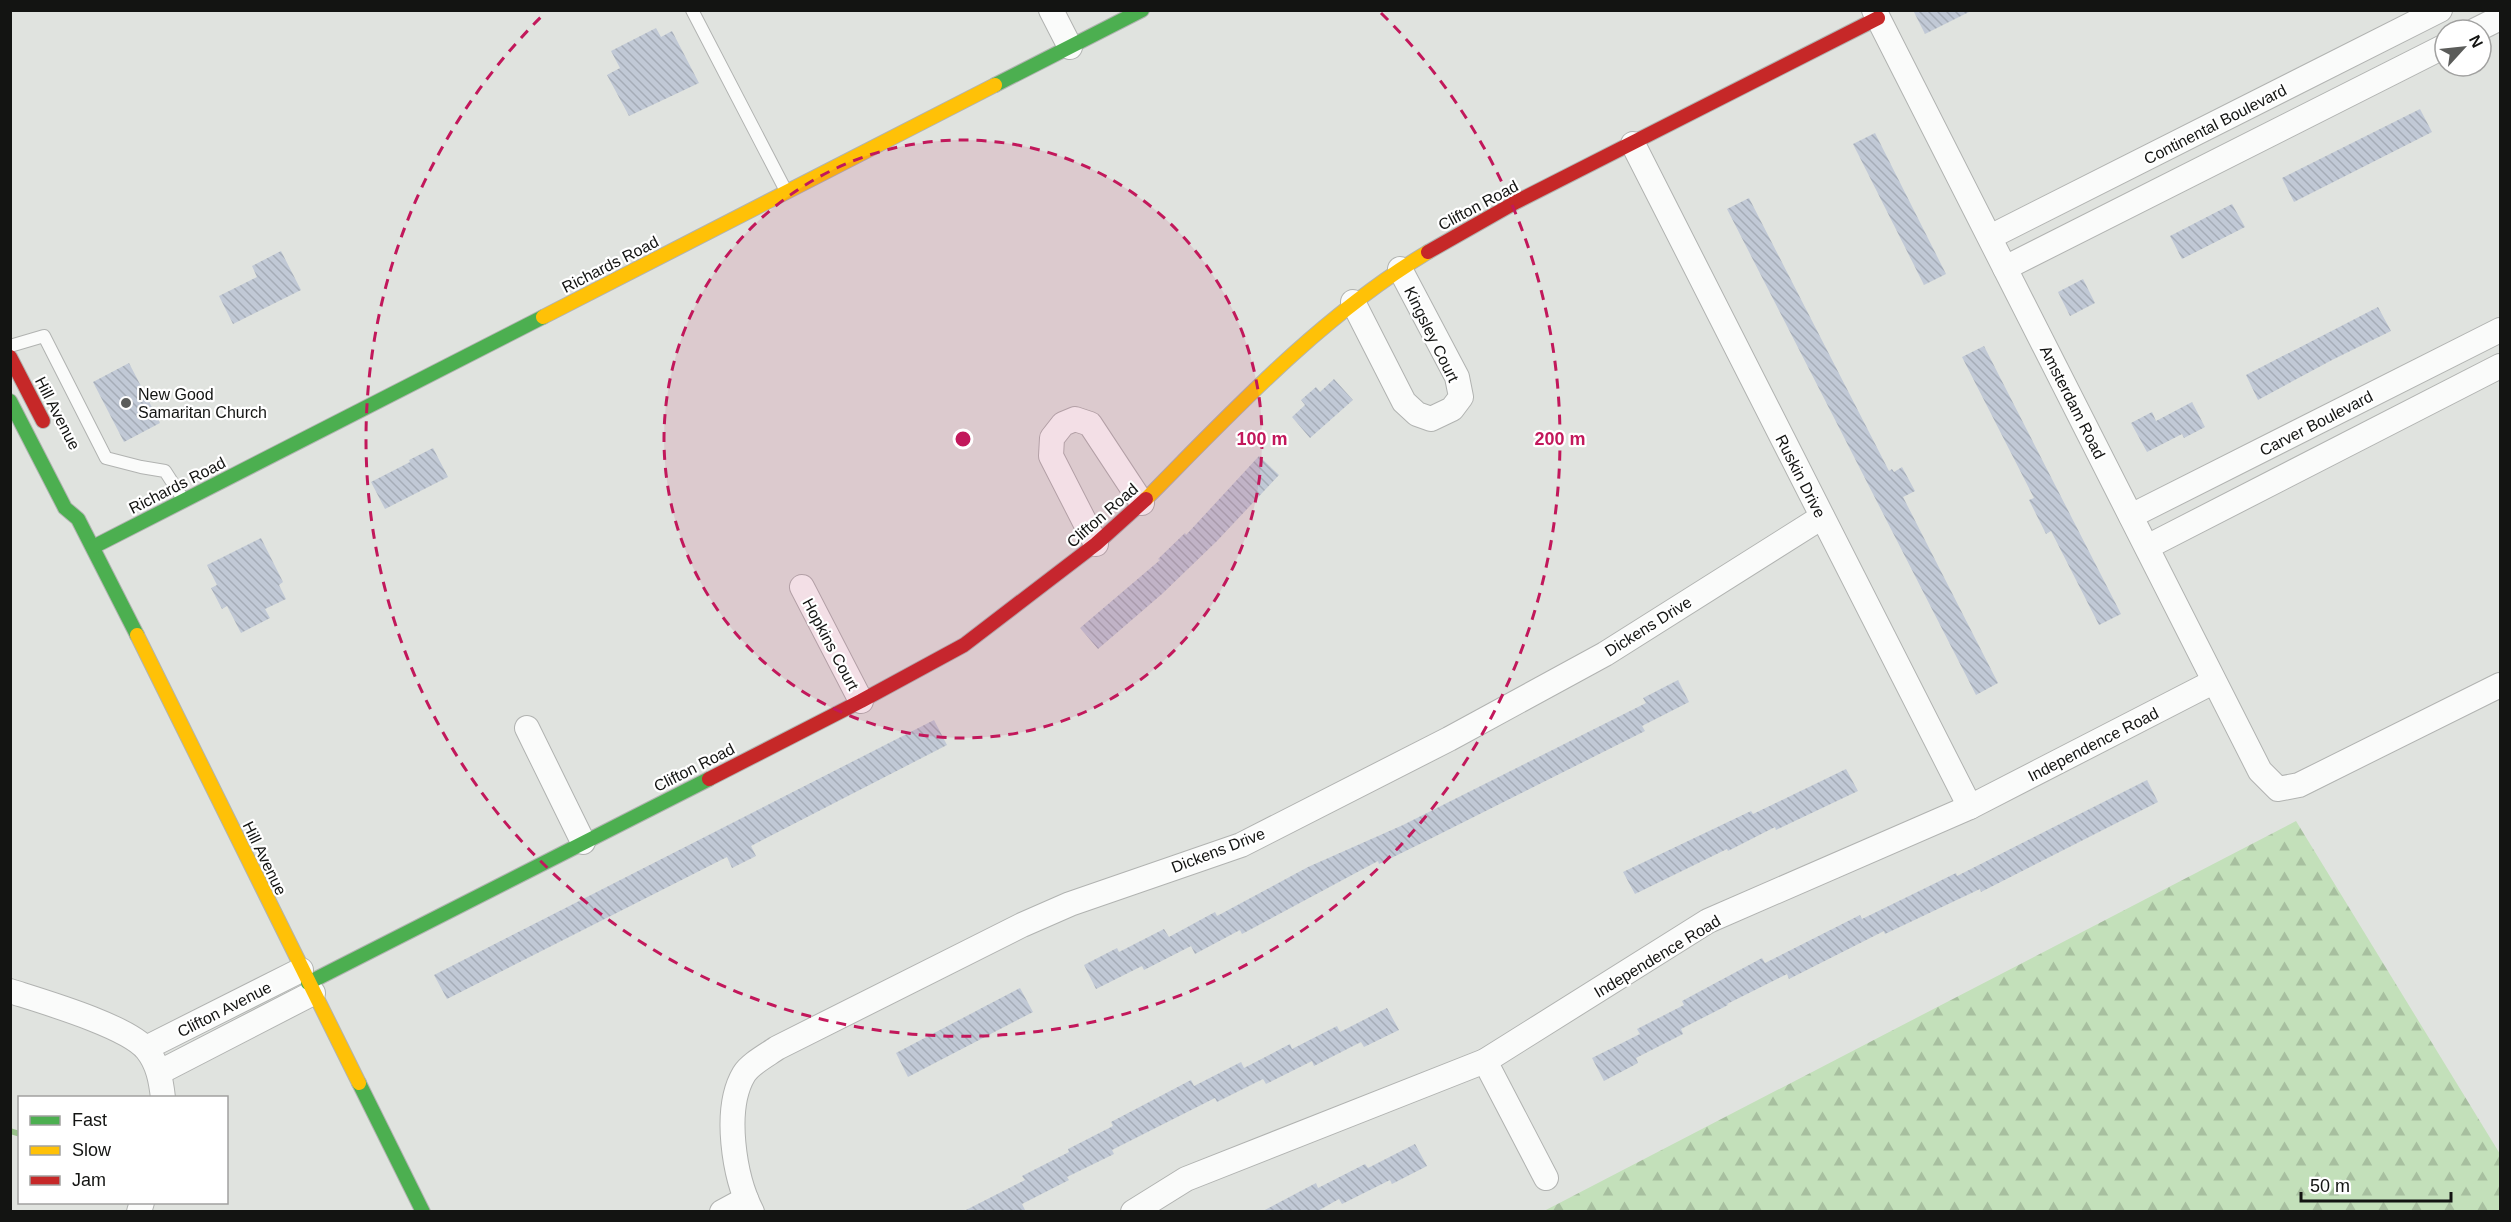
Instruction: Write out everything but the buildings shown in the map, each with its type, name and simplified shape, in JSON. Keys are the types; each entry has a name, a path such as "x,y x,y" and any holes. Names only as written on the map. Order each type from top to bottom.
{"street":[{"path":"1052,10 1070,47"},
{"name":"Richards Road","path":"93,547 1142,10"},
{"name":"Continental Boulevard","path":"1990,237 2440,10"},
{"name":"Amsterdam Road","path":"1876,14 2260,771 2278,789 2300,785 2500,685"},
{"name":"Clifton Road","path":"308,982 861,701 964,645 1096,544 1142,503 1256,388 1353,302 1400,269 1461,232 1634,144 1876,14"},
{"name":"Continental Boulevard","path":"2005,268 2433,52"},
{"name":"Ruskin Drive","path":"1634,144 1970,807"},
{"name":"Kingsley Court","path":"1353,302 1404,402 1417,414 1431,419 1452,409 1461,397 1457,377 1400,269"},
{"name":"Carver Boulevard","path":"2131,516 2500,330"},
{"name":"Hill Avenue","path":"10,357 48,430"},
{"name":"Carver Boulevard","path":"2146,546 2500,366"},
{"name":"Hill Avenue","path":"14,416 65,508 78,519 93,547 423,1212"},
{"path":"1096,544 1051,456 1052,438 1063,424 1075,419 1090,424 1142,503"},
{"path":"78,519 82,499"},
{"name":"Dickens Drive","path":"749,1205 733,1147 733,1101 745,1072 777,1048 1022,925 1070,904 1240,844 1407,760 1605,654 1822,517"},
{"name":"Hopkins Court","path":"801,587 861,701"},
{"name":"Independence Road","path":"1133,1212 1186,1179 1485,1061 1708,921 1970,807 2213,682"},
{"path":"527,728 583,842"},
{"name":"Clifton Avenue","path":"146,1048 308,982"},
{"name":"Clifton Avenue","path":"160,1072 308,982"},
{"path":"10,991 92,1018 146,1048 160,1072 163,1096"},
{"path":"1485,1061 1546,1178"},
{"path":"722,1212 749,1205"}],"lane":[{"path":"692,10 786,192"},
{"path":"10,346 44,336 106,458 141,468 165,471 184,500"}],"green space":[{"path":"2296,821 2500,1154 2500,1211 1544,1211"}],"waterway":[{"path":"10,1131 18,1133"}],"traffic: fast":[{"path":"995,85 1142,10"},
{"path":"93,547 543,317"},
{"path":"10,401 65,508 78,519 137,635"},
{"path":"308,983 709,779"},
{"path":"359,1083 423,1212"}],"traffic: slow":[{"path":"543,317 995,85"},
{"path":"1146,499 1245,399 1315,335 1388,278 1428,252"},
{"path":"137,635 359,1083"}],"traffic: jam":[{"path":"1428,252 1516,202 1878,18"},
{"path":"10,357 43,421"},
{"path":"709,779 964,645 1096,544 1146,499"}],"place":[{"name":"New Good Samaritan Church","path":"126,403"}]}
